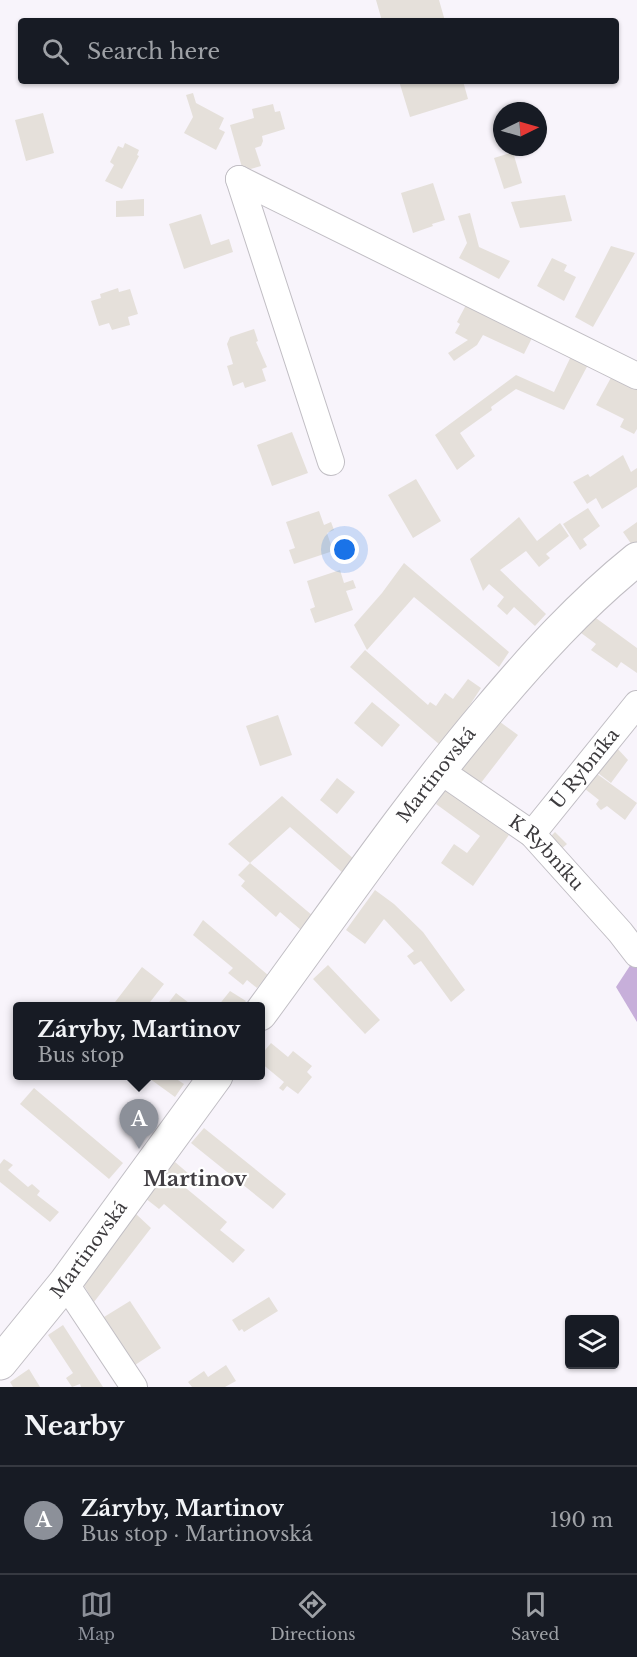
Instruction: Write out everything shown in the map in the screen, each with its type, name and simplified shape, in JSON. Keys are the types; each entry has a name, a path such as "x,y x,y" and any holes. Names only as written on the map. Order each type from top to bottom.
{"street":[{"path":"331,462 239,179 637,376"},
{"name":"Martinovská","path":"265,1009 439,770 530,661 607,583 637,560"},
{"name":"U Rybníka","path":"532,834 637,705"},
{"name":"K Rybníku","path":"439,770 532,834 637,954"},
{"name":"Martinovská","path":"0,1363 64,1283 213,1080"},
{"path":"64,1283 134,1387"}],"shaded area":[{"path":"637,955 637,1022 616,987"}],"building":[{"path":"376,0 439,0 444,18 381,18"},
{"path":"400,84 464,84 468,99 410,117"},
{"path":"193,93 196,103 224,118 219,129 225,132 216,150 184,133 193,117 186,95"},
{"path":"273,104 275,112 280,111 285,129 262,136 261,146 255,148 261,166 243,171 230,125 254,118 252,109"},
{"path":"43,113 54,153 26,161 15,120"},
{"path":"125,143 139,150 137,155 139,156 122,189 105,181 114,165 110,162 118,146 123,148"},
{"path":"514,156 522,183 504,189 494,158"},
{"path":"433,183 445,220 413,233 401,193"},
{"path":"565,195 572,221 520,228 511,202"},
{"path":"144,199 144,216 116,217 116,201"},
{"path":"470,213 479,247 510,261 499,279 459,258 467,243 458,216"},
{"path":"201,214 211,245 229,239 233,252 184,269 169,224"},
{"path":"611,246 635,253 593,327 575,317"},
{"path":"552,258 567,265 564,271 576,277 564,301 537,286"},
{"path":"118,288 119,292 130,289 138,314 128,317 130,325 112,330 109,323 99,326 91,301 101,298 100,294"},
{"path":"466,305 532,338 524,354 483,335 477,345 454,361 448,353 468,340 455,333 460,324 457,322"},
{"path":"254,329 258,341 256,342 267,367 262,369 266,381 245,388 243,382 233,386 227,366 233,364 227,344 230,337"},
{"path":"573,352 590,361 564,410 516,389 460,433 475,456 457,470 435,435 516,375 554,392"},
{"path":"613,374 637,388 637,429 634,434 620,427 624,419 596,405"},
{"path":"292,432 308,473 272,486 257,445"},
{"path":"623,455 631,472 637,468 637,487 602,509 596,498 587,504 573,482 588,474 590,477"},
{"path":"416,479 441,521 413,538 388,495"},
{"path":"588,508 600,526 583,539 587,545 580,550 563,524"},
{"path":"319,511 324,525 331,522 334,530 327,533 333,551 294,564 289,550 295,548 286,522"},
{"path":"519,517 537,541 560,523 569,536 546,554 550,558 539,567 526,551 500,570 546,614 535,626 514,607 507,615 497,606 504,597 489,584 483,591 470,559"},
{"path":"637,522 637,546 634,548 623,532"},
{"path":"404,563 509,652 499,667 414,597 367,650 354,625"},
{"path":"340,570 344,583 353,580 356,588 346,591 353,610 315,623 310,609 315,607 307,581"},
{"path":"589,613 637,648 637,673 621,662 617,668 591,650 596,644 577,630"},
{"path":"365,650 428,705 430,702 436,706 445,693 453,699 468,679 481,688 440,745 350,667"},
{"path":"372,702 400,725 382,747 354,723"},
{"path":"278,715 292,755 260,766 246,726"},
{"path":"496,719 518,735 477,788 454,773"},
{"path":"616,747 628,760 611,783 594,770"},
{"path":"593,771 637,803 625,820 607,806 601,810 596,804 599,800 580,785"},
{"path":"337,778 355,792 337,814 320,800"},
{"path":"448,786 511,832 473,886 441,863 454,844 467,853 480,836 436,804"},
{"path":"282,796 355,860 344,874 290,827 250,863 228,844"},
{"path":"555,832 567,844 559,851 548,839"},
{"path":"250,863 313,916 301,930 280,912 276,917 241,886 245,881 238,875"},
{"path":"375,890 394,904 423,932 465,990 451,1002 421,961 414,965 407,956 414,951 384,919 365,944 346,930"},
{"path":"203,920 268,975 257,988 247,980 243,985 228,973 233,968 193,935"},
{"path":"328,965 380,1020 365,1034 313,979"},
{"path":"142,967 164,984 150,1002 115,1002"},
{"path":"230,991 246,1001 245,1002 221,1002"},
{"path":"176,993 188,1002 169,1002"},
{"path":"271,1043 288,1057 293,1051 312,1066 307,1072 312,1077 298,1094 287,1086 283,1091 279,1088 284,1082 265,1066 265,1050"},
{"path":"152,1080 178,1080 184,1084 175,1097"},
{"path":"34,1088 123,1163 109,1179 20,1104"},
{"path":"204,1128 286,1194 273,1209 191,1143"},
{"path":"4,1159 13,1165 8,1170 28,1187 32,1184 40,1191 37,1195 59,1212 50,1222 0,1182 0,1164"},
{"path":"175,1162 189,1174 181,1184 227,1222 220,1230 245,1250 233,1263 164,1204 159,1209 145,1198"},
{"path":"136,1214 151,1228 94,1302 83,1284"},
{"path":"269,1297 278,1311 244,1332 242,1329 239,1331 232,1320"},
{"path":"130,1301 161,1348 135,1365 104,1317"},
{"path":"63,1325 103,1387 81,1387 80,1384 72,1387 66,1378 73,1373 48,1335"},
{"path":"226,1365 236,1381 225,1387 192,1387 188,1382 204,1371 208,1377"},
{"path":"29,1369 40,1387 13,1387 10,1382"}],"place":[{"name":"Záryby, Martinov","path":"139,1149"}],"district":[{"name":"Martinov","path":"195,1179"}]}
